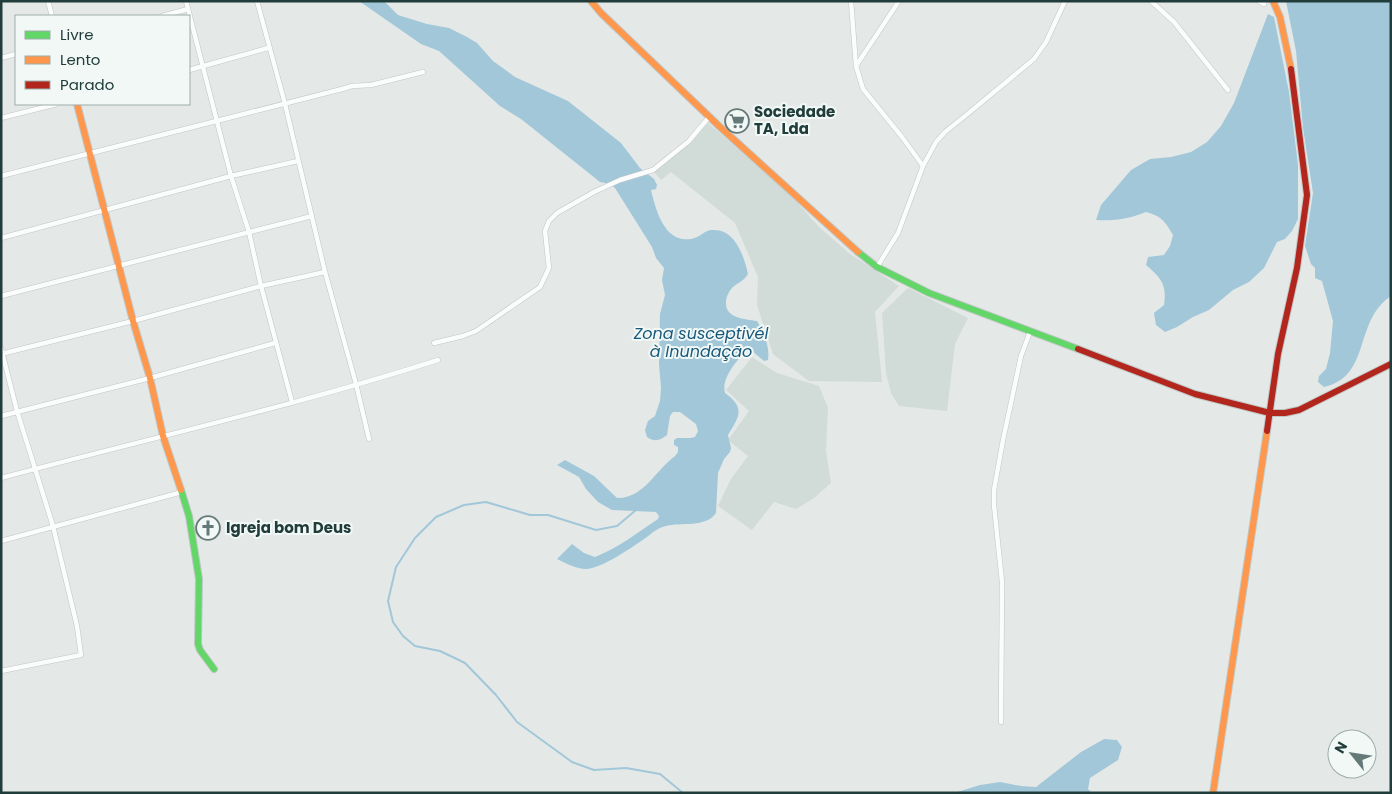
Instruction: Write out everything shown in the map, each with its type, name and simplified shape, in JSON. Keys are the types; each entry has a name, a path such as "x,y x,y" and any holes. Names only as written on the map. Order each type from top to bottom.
{"main road":[{"path":"591,1 601,13 709,117 852,248 877,267 929,293 1195,394 1270,413 1286,413 1299,410 1391,364"},
{"path":"1214,793 1278,354 1297,268 1307,195 1292,76 1280,17 1273,1"},
{"path":"76,105 133,321 150,378 163,436 189,516 198,569 198,644 214,669"}],"street":[{"path":"48,1 52,15"},
{"path":"186,1 189,15"},
{"path":"257,1 268,48 285,104 325,272 370,439"},
{"path":"851,1 856,66 866,93 923,166"},
{"path":"856,66 899,1"},
{"path":"877,267 898,232 923,166 936,142 945,132 1034,59 1041,50 1065,1"},
{"path":"1151,1 1174,22 1228,90"},
{"path":"166,15 188,10"},
{"path":"190,17 231,176 249,232 275,343 292,402"},
{"path":"190,70 268,48"},
{"path":"1,58 15,54"},
{"path":"1,176 352,86 371,85 423,72"},
{"path":"1,118 53,105"},
{"path":"434,343 476,331 540,287 549,268 545,231 549,221 557,213 594,192 620,180 653,170 689,141 709,117"},
{"path":"1,238 231,176 298,161"},
{"path":"1,296 312,216"},
{"path":"2,354 261,286 325,272"},
{"path":"1001,722 1002,582 994,490 1021,356 1030,332"},
{"path":"1,416 150,378 275,343"},
{"path":"1,348 17,411 53,526 77,626 81,655 1,671"},
{"path":"1,478 292,402 438,360"},
{"path":"1,541 182,492"}],"shaded area":[{"path":"708,123 788,192 818,226 850,254 899,286 875,312 882,382 809,381 773,354 757,305 758,277 735,223 671,172 661,180 654,172 681,150"},
{"path":"908,288 968,318 955,344 947,411 899,406 891,393 886,373 882,313"},
{"path":"752,357 777,373 819,386 828,408 826,451 831,483 814,498 796,509 774,502 752,530 718,506 731,479 748,456 728,440 749,411 726,390"}],"water":[{"name":"Zona susceptivél à Inundação","path":"359,1 384,1 398,15 427,24 449,28 477,43 493,61 515,77 568,101 621,143 640,168 654,179 657,185 656,189 651,190 659,215 668,231 682,239 691,239 709,230 720,231 732,238 737,245 744,259 748,274 730,290 726,302 727,307 732,315 736,317 757,321 766,340 768,360 764,361 752,351 746,351 727,376 724,388 725,393 736,403 738,413 728,435 730,452 724,459 718,473 716,513 712,518 700,523 660,528 617,556 592,568 586,569 571,566 557,559 572,544 584,553 595,557 627,540 658,519 659,516 656,512 612,510 598,502 586,489 579,477 557,465 565,460 594,476 617,498 626,497 642,489 675,456 678,452 678,447 674,445 674,440 677,438 695,437 698,431 696,424 680,412 673,412 670,416 667,435 662,439 650,439 647,437 645,430 648,421 655,416 660,401 660,314 665,295 662,280 664,268 656,258 652,247 615,188 610,184 600,182 521,119 500,106 439,51 421,44"},
{"path":"1286,1 1391,1 1391,296 1379,307 1371,319 1356,360 1349,372 1339,381 1324,387 1318,382 1319,376 1326,369 1330,353 1333,321 1322,281 1315,278 1315,268 1311,264 1305,246 1313,193 1303,128 1296,51"},
{"path":"1268,14 1274,17 1289,92 1298,165 1298,219 1292,231 1285,239 1277,242 1264,268 1249,282 1233,290 1209,310 1165,332 1156,325 1154,313 1164,305 1164,287 1156,274 1146,265 1148,257 1164,255 1170,246 1173,235 1170,230 1159,217 1146,212 1121,219 1096,220 1101,205 1131,170 1150,159 1171,157 1191,152 1207,142 1221,126 1234,103"},
{"path":"1104,739 1117,740 1122,747 1118,760 1090,778 1088,789 1092,793 954,793 980,785 1000,782 1036,787 1081,752"}],"waterway":[{"path":"636,510 617,526 596,530 548,515 530,515 486,502 464,505 436,517 415,538 396,567 388,601 393,622 403,636 415,646 440,651 465,663 496,695 517,722 572,762 594,770 626,768 660,774 683,793"}],"traffic: fast":[{"path":"858,252 877,267 929,293 1078,349"},
{"path":"181,490 189,516 199,579 198,644 200,650 214,669"}],"traffic: slow":[{"path":"591,1 601,13 720,127 858,252"},
{"path":"1273,1 1280,17 1291,69"},
{"path":"77,105 133,321 150,378 163,436 181,490"},
{"path":"1213,793 1267,431"}],"traffic: jam":[{"path":"1267,431 1278,354 1297,268 1307,195 1291,69"},
{"path":"1078,349 1195,394 1270,413 1285,413 1299,410 1391,364"}],"place":[{"name":"Sociedade TA, Lda","path":"737,121"},
{"name":"Igreja bom Deus","path":"208,528"}]}
